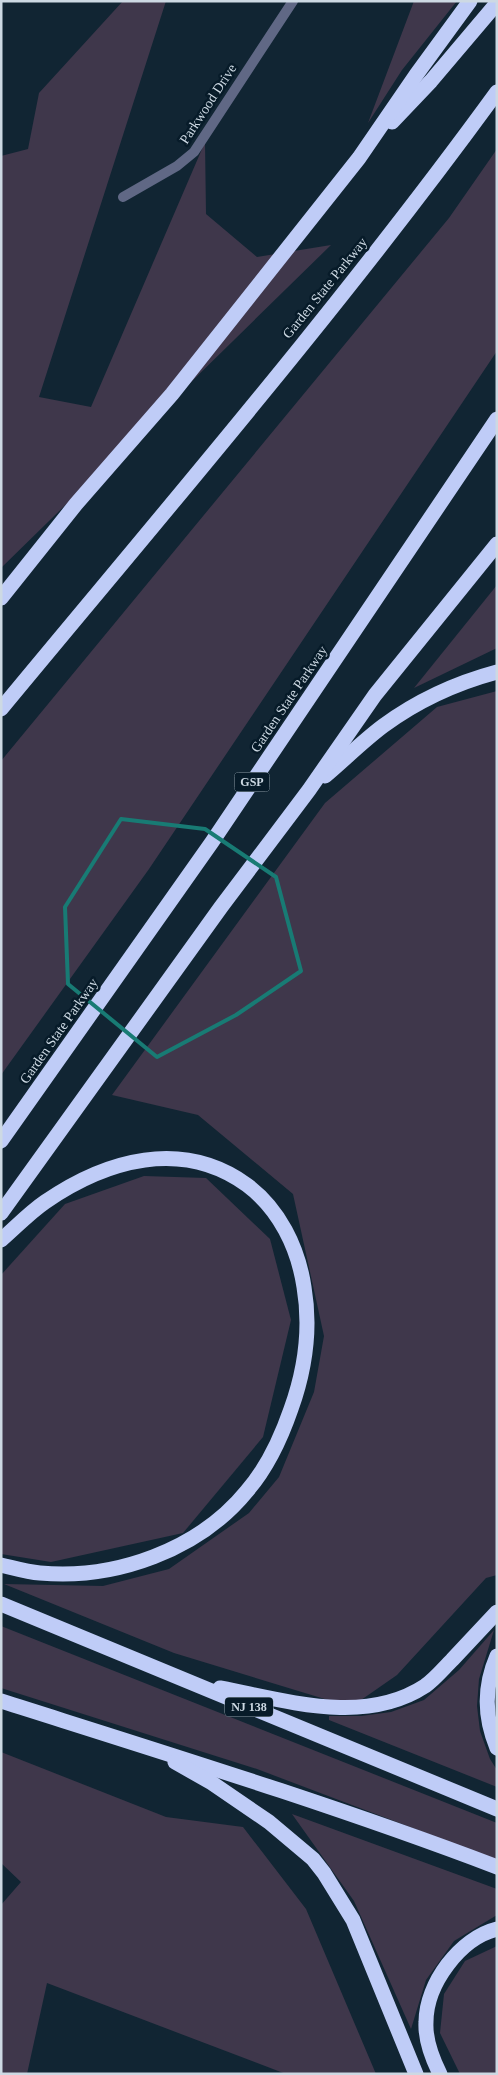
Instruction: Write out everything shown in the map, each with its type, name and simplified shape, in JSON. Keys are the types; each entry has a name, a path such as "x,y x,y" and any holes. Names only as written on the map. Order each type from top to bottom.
{"highway":[{"path":"1,598 76,504 172,394 359,158 470,1"},
{"path":"359,158 430,82 497,3"},
{"name":"Garden State Parkway","path":"1,709 379,247 497,92"},
{"name":"Garden State Parkway","path":"1,1140 212,842 497,420"},
{"path":"1,1213 221,907 309,790 375,695 497,544"},
{"path":"309,790 384,726 450,687 497,672"},
{"path":"1,1240 43,1203 88,1178 115,1167 150,1159 177,1158 197,1161 237,1178 258,1195 280,1221 290,1239 299,1263 307,1312 307,1338 303,1363 286,1424 260,1473 247,1492 222,1516 186,1542 144,1561 116,1568 79,1574 58,1574 38,1573 1,1565"},
{"name":"NJ 138","path":"1,1604 497,1809"},
{"path":"186,1681 318,1706 356,1707 384,1703 411,1694 429,1682 497,1612"},
{"path":"497,1656 489,1679 487,1705 489,1727 497,1748"},
{"path":"1,1701 278,1788 416,1836 497,1868"},
{"path":"152,1748 212,1783 269,1822 313,1859 324,1873 353,1920 416,2074"},
{"path":"440,2074 426,2035 428,2003 441,1974 460,1950 474,1939 497,1929"}],"street":[{"name":"Parkwood Drive","path":"123,197 177,166 194,152 293,1"}],"highlighted area":[{"path":"121,819 205,829 276,877 301,971 236,1015 157,1057 68,984 65,907"}],"shaded area":[{"path":"123,1 166,1 39,397 91,407 205,142 206,214 257,257 331,245 1,568 1,156 28,149 39,93"},
{"path":"414,1 457,1 402,70 368,123"},
{"path":"497,149 497,351 149,869 1,1075 1,761 449,218"},
{"path":"497,585 497,648 414,688"},
{"path":"497,691 497,1575 486,1578 397,1675 351,1707 174,1653 4,1584 103,1586 169,1569 249,1513 279,1477 314,1392 324,1336 293,1194 198,1115 112,1095 325,803 437,707"},
{"path":"144,1176 206,1178 270,1239 291,1320 263,1437 183,1533 51,1562 1,1554 1,1275 65,1204"},
{"path":"1,1626 497,1823 497,1860 257,1769 1,1688"},
{"path":"494,1630 479,1679 477,1706 480,1731 490,1759 497,1770 497,1787 329,1720 329,1716 361,1716 391,1712 424,1700 459,1670"},
{"path":"1,1752 166,1817 243,1827 306,1909 376,2074 286,2074 47,1983 27,2074 1,2074 1,1905 21,1882 1,1863"},
{"path":"292,1814 497,1889 497,1915 454,1941 426,1980 411,2029 354,1901"},
{"path":"497,1946 497,2074 460,2074 440,2033 444,1994 465,1961"}]}
